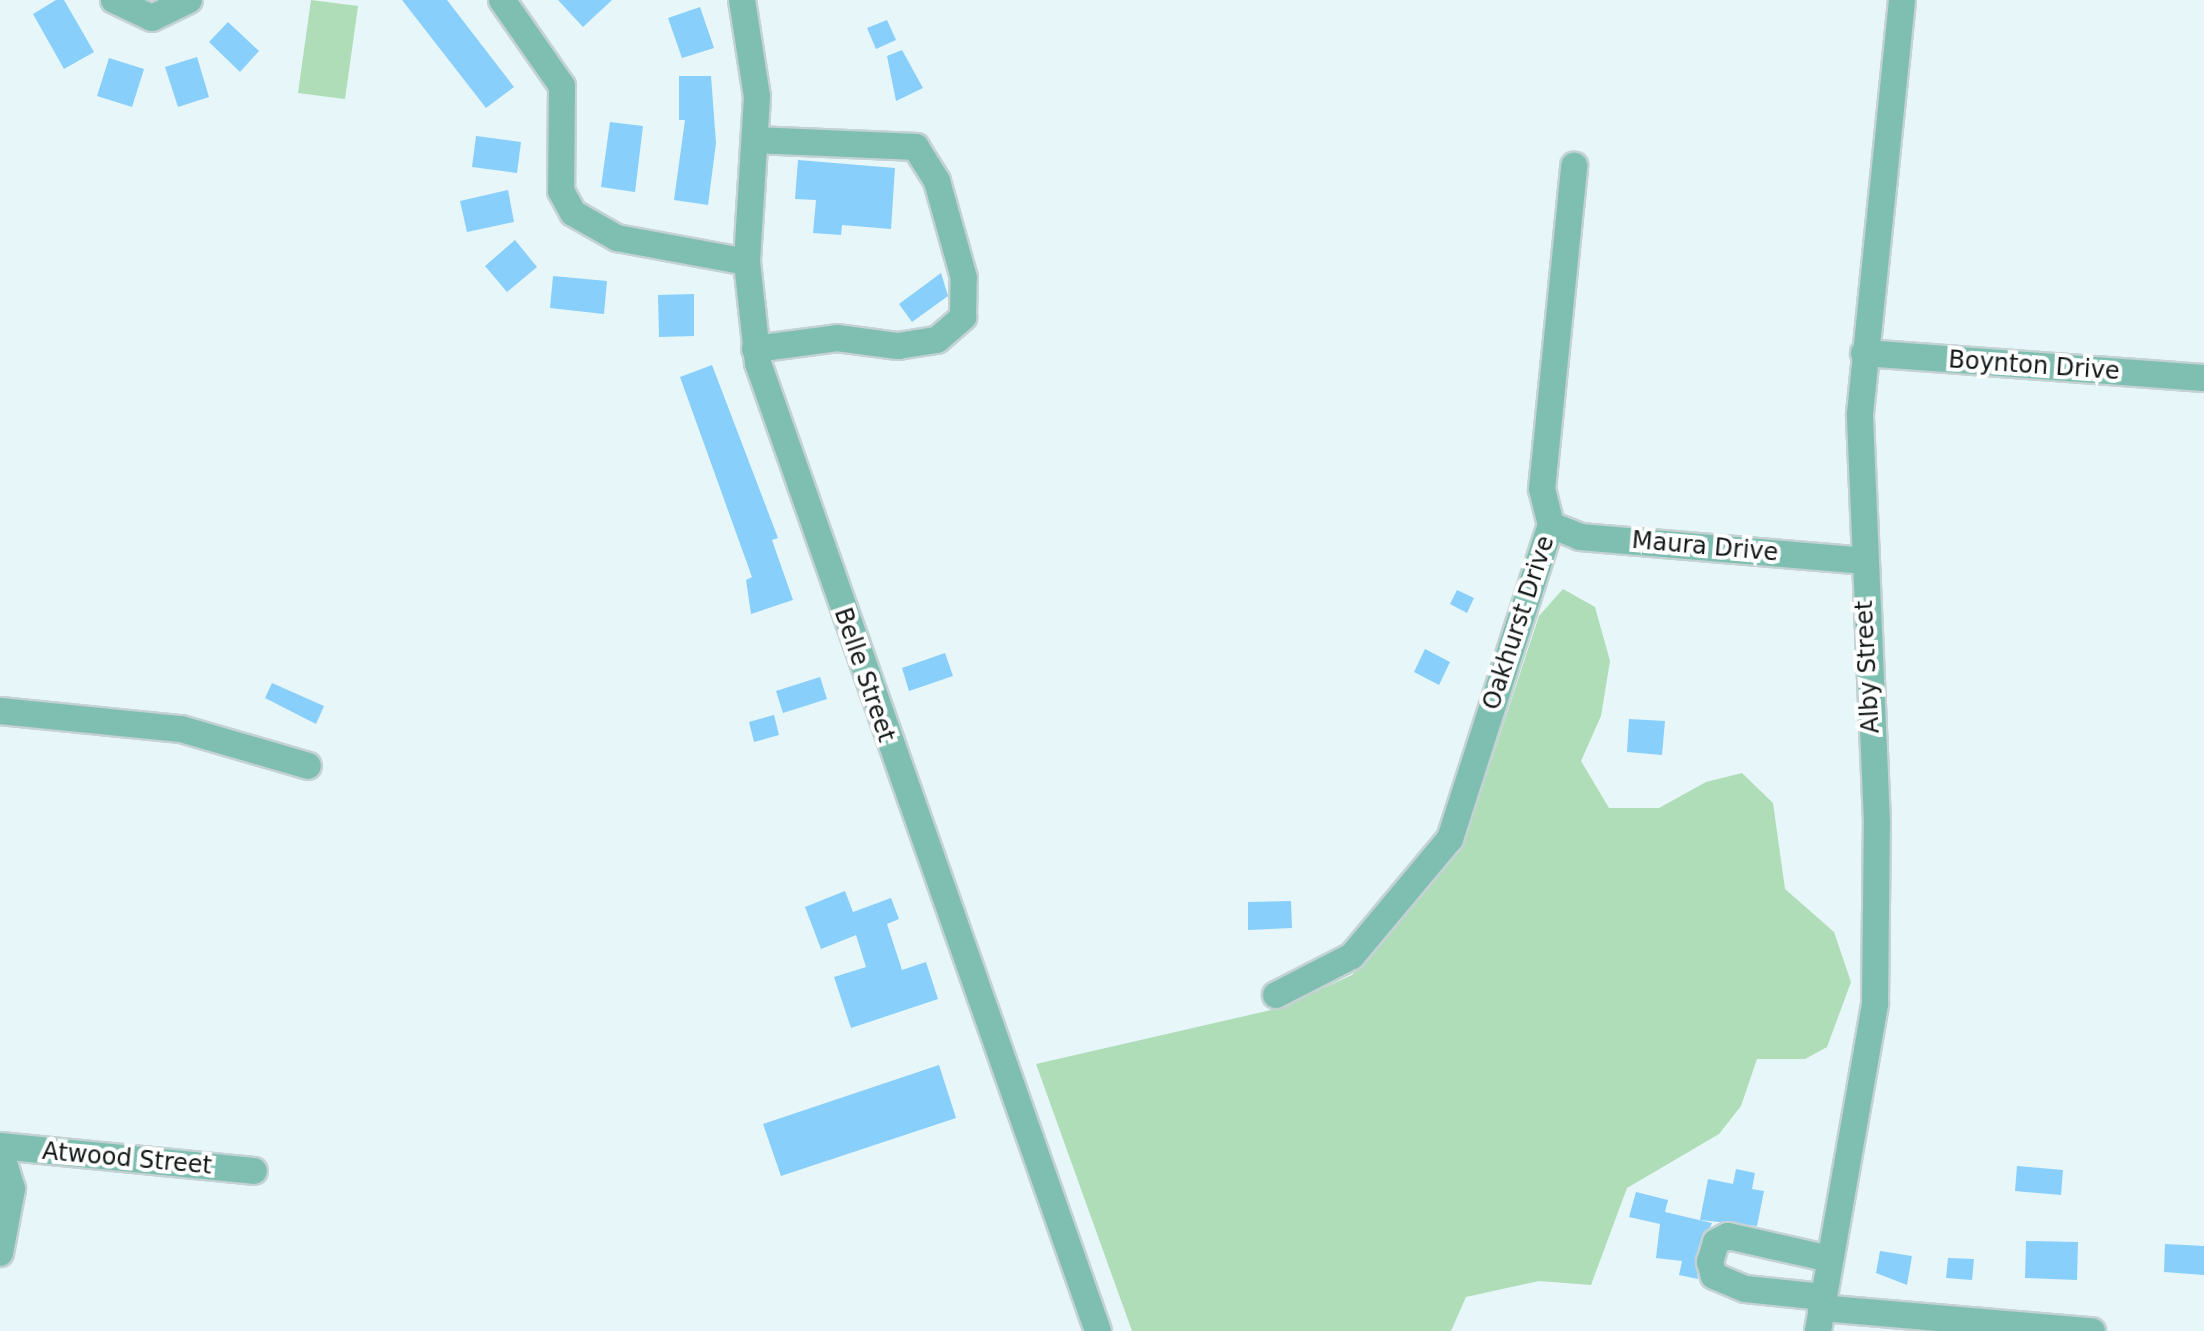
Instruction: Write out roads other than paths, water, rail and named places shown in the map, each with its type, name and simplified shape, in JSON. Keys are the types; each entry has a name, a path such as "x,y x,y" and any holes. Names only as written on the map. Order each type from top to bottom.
{"street":[{"path":"114,0 152,18 189,0"},
{"path":"502,0 562,86 561,191 573,213 617,238 747,262"},
{"name":"Belle Street","path":"742,0 755,56 756,140 747,262 755,349 1098,1331"},
{"name":"Alby Street","path":"1820,1312 1875,1003 1877,823 1863,561 1864,353 1902,0"},
{"path":"755,349 837,338 898,346 937,340 963,317 964,278 937,181 916,147 756,140"},
{"name":"Oakhurst Drive","path":"1276,995 1352,956 1450,839 1551,525 1542,489 1574,166"},
{"name":"Boynton Drive","path":"1864,353 2204,378"},
{"name":"Maura Drive","path":"1551,525 1580,537 1863,561"},
{"path":"0,711 181,729 308,766"},
{"path":"0,1148 12,1200 0,1253"},
{"name":"Atwood Street","path":"0,1148 254,1171"},
{"path":"1830,1259 1728,1236 1716,1242 1710,1262 1714,1276 1820,1312 2092,1331"}]}
